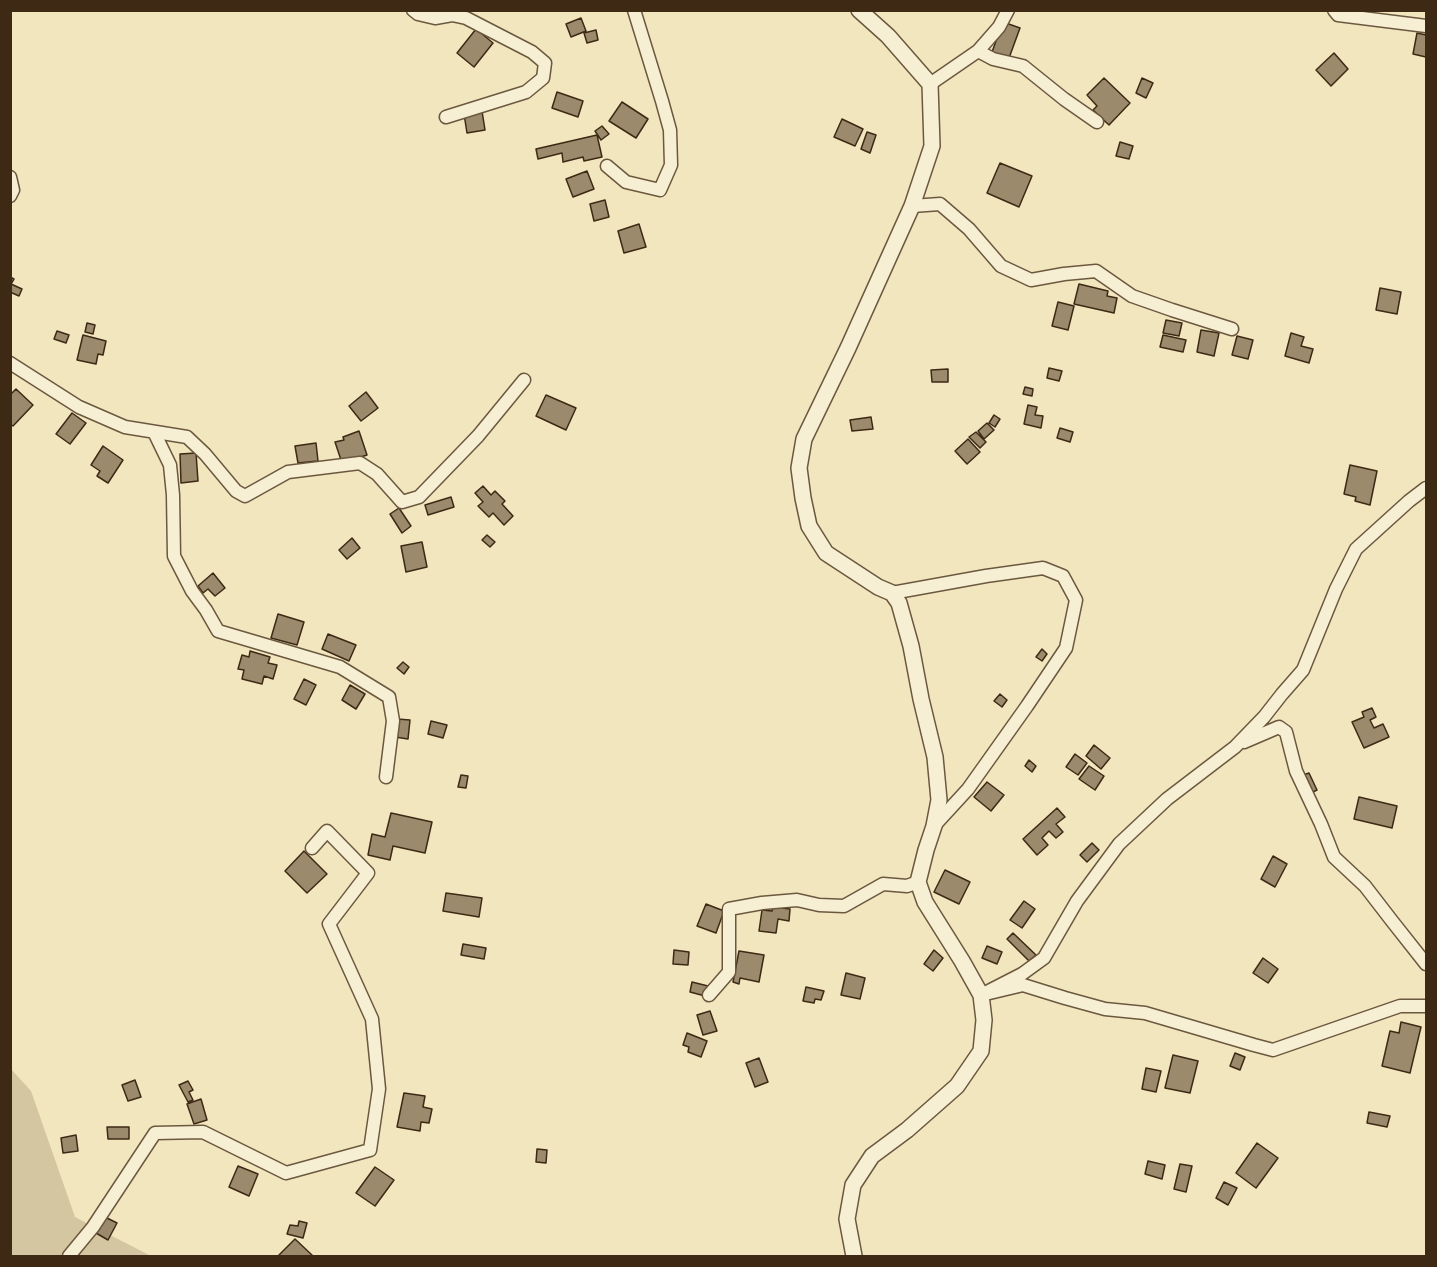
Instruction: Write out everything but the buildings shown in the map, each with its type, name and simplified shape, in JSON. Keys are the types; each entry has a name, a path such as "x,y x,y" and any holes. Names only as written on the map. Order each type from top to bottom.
{"street":[{"path":"412,10 418,14 435,18 452,15 465,18 532,52 545,63 543,78 526,92 446,117"},
{"path":"607,166 626,182 660,190 671,165 669,130 634,10"},
{"path":"854,1257 847,1220 853,1185 872,1156 908,1130 957,1086 981,1051 984,1020 981,996 925,902 918,882 939,800 935,757 911,646 899,603 892,593 878,587 826,553 809,526 799,468 804,439 912,206 932,146 930,84 888,36 859,10"},
{"path":"930,84 978,51 999,27 1008,10"},
{"path":"1334,10 1338,15 1426,26"},
{"path":"978,51 993,59 1023,66 1097,122"},
{"path":"10,177 13,190 10,196"},
{"path":"912,206 939,204 969,229 1001,266 1031,280 1096,271 1132,296 1232,329"},
{"path":"10,363 79,407 124,427 187,437 205,454 236,492 245,496 288,472 360,462 377,474 402,502 419,497 478,436 524,380"},
{"path":"154,432 170,465 174,556 192,591 218,631 340,667 389,698 393,721 386,777"},
{"path":"981,996 1022,974 1044,958 1077,901 1119,844 1167,799 1235,747 1264,717 1303,670 1336,589 1356,549 1426,488"},
{"path":"892,593 1043,568 1063,576 1076,600 1066,648 968,789 934,826"},
{"path":"1235,747 1279,727 1286,732 1296,771 1334,857 1365,886 1426,964"},
{"path":"69,1257 93,1227 155,1133 202,1132 286,1173 370,1149 379,1089 372,1019 329,924 368,873 327,831 312,848"},
{"path":"709,995 729,972 729,909 797,900 819,905 844,906 884,884 907,886 918,882"},
{"path":"981,996 1023,985 1105,1009 1145,1012 1273,1050 1400,1006 1426,1006"}],"shaded area":[{"path":"10,1068 31,1091 75,1217 151,1256 11,1256"}]}
